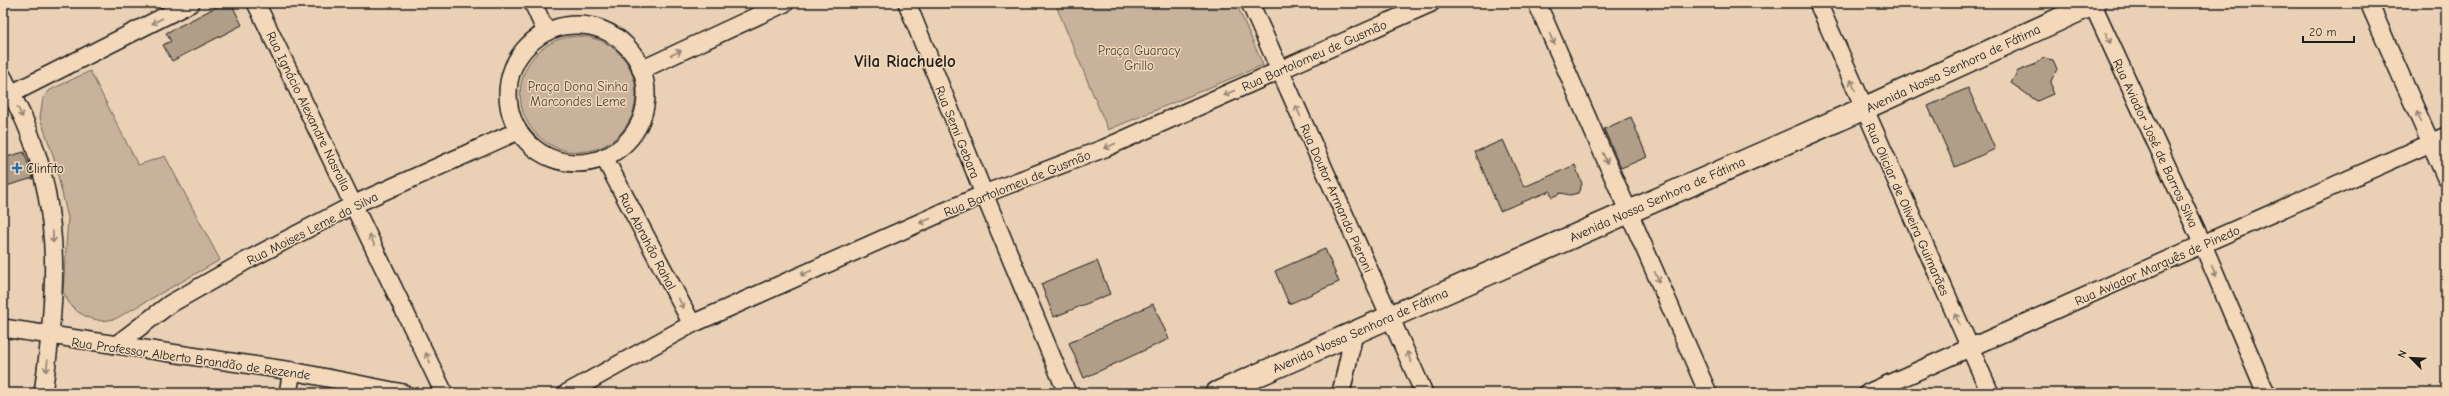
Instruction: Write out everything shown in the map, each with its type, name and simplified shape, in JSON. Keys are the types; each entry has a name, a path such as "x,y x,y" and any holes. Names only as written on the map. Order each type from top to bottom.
{"street":[{"path":"7,96 191,3"},
{"name":"Rua Ignácio Alexandre Nasralla","path":"256,3 355,204 444,393"},
{"path":"534,3 546,32"},
{"path":"641,70 785,3"},
{"name":"Rua Semi Gebara","path":"907,3 984,194 1067,393"},
{"name":"Rua Doutor Armando Pieroni","path":"1250,3 1279,71 1391,316 1424,393"},
{"name":"Rua Bartolomeu de Gusmão","path":"567,393 692,324 984,194 1105,148 1431,3"},
{"path":"1536,3 1708,393"},
{"name":"Rua Oliciar de Oliveira Guimarães","path":"1818,3 1863,109 1990,393"},
{"name":"Avenida Nossa Senhora de Fátima","path":"1217,393 1863,109 2093,3"},
{"name":"Rua Aviador José de Barros Silva","path":"2093,3 2203,245 2266,393"},
{"path":"2369,3 2446,178"},
{"path":"574,25 602,30 625,45 634,56 641,70 645,84 643,114 628,140 617,150 604,157 591,162 563,162 538,151 518,131 509,105 510,76 524,50 546,32 574,25"},
{"path":"3,77 7,96 28,129 53,223 54,286 51,337 43,393"},
{"name":"Rua Moises Leme da Silva","path":"116,345 170,304 355,204 518,131"},
{"name":"Rua Aviador Marquês de Pinedo","path":"1868,393 2446,136"},
{"name":"Rua Abrahão Rahal","path":"604,157 692,324"},
{"name":"Rua Professor Alberto Brandão de Rezende","path":"3,328 51,337 292,371 403,393"},
{"path":"1341,393 1354,334"},
{"path":"288,393 292,371"},
{"name":"Rua Bartolomeu de Gusmão","path":"586,393 607,371"}],"green space":[{"name":"Praça Guaracy Grillo","path":"1055,3 1236,3 1263,65 1108,130"},
{"name":"Praça Dona Sinha Marcondes Leme","path":"578,36 600,41 619,53 631,72 636,94 631,116 619,135 600,147 578,152 556,147 537,135 525,116 520,94 525,72 537,53 556,41"},
{"path":"90,71 138,165 165,156 220,260 115,319 102,321 89,318 78,312 69,303 63,291 68,218 53,155 40,118 43,98 50,90"}],"building":[{"path":"224,3 231,3 242,25 172,61 163,45 171,41 166,33"},
{"path":"2043,58 2053,60 2057,69 2051,81 2053,94 2037,101 2011,83 2018,71 2034,65"},
{"path":"1968,88 1995,149 1955,167 1928,106"},
{"path":"1631,117 1647,157 1621,168 1604,129"},
{"path":"1503,140 1524,187 1575,165 1582,184 1578,193 1570,195 1561,193 1552,197 1550,191 1500,211 1475,152"},
{"name":"Clinfito","path":"24,152 33,178 3,187 3,158"},
{"path":"1325,249 1339,282 1289,304 1275,271"},
{"path":"1097,261 1110,294 1054,317 1041,284"},
{"path":"1153,304 1169,339 1084,378 1069,343"}],"place":[{"name":"Clinfito","path":"17,168"}],"district":[{"name":"Vila Riachuelo","path":"905,61"}]}
